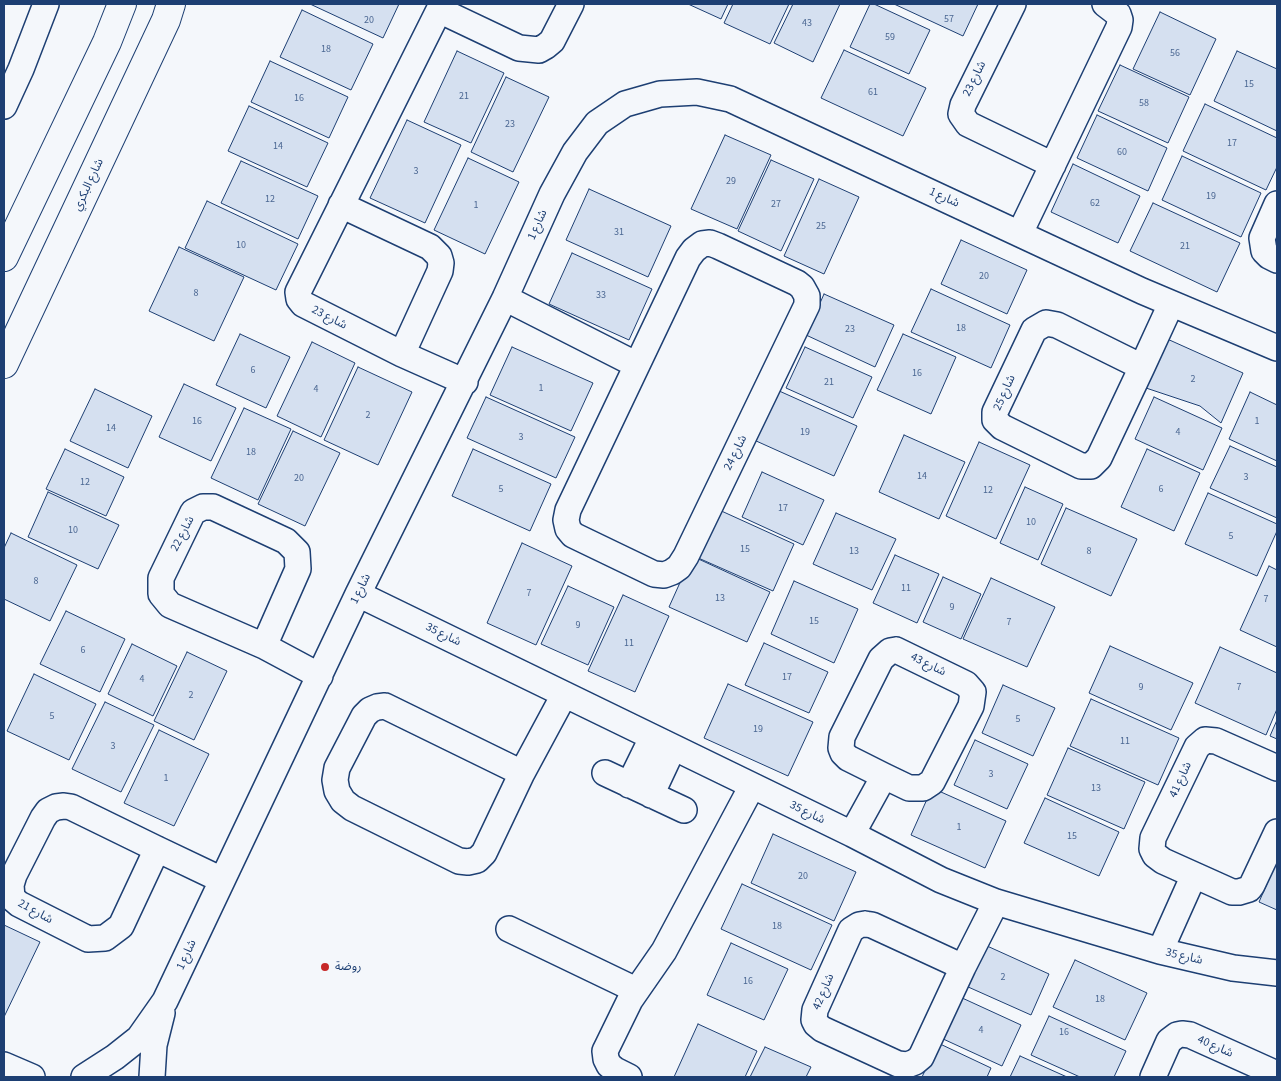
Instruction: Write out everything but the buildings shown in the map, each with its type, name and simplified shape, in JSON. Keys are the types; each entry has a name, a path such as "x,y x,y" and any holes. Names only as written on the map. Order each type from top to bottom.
{"main road":[{"path":"4,257 107,42 122,4"},
{"name":"شارع البكري","path":"4,364 166,20 171,4"}],"street":[{"path":"4,106 21,69 46,4"},
{"name":"شارع 23","path":"465,382 402,354 303,304 299,299 298,292 441,7 519,48 539,50 552,41 571,4"},
{"name":"شارع 23","path":"1013,4 962,105 961,114 968,124 1053,165"},
{"path":"1020,233 1118,27 1120,20 1118,14 1105,4"},
{"name":"شارع 1","path":"84,1077 115,1057 138,1038 165,1001 358,594 465,382 552,194 581,145 597,123 625,104 660,94 697,92 730,99 1170,304 1277,348"},
{"path":"1277,204 1262,238 1264,251 1277,260"},
{"path":"341,205 430,247 441,263 440,271 402,354"},
{"name":"شارع 24","path":"710,243 718,246 797,283 802,287 807,296 807,305 803,315 686,556 679,567 664,575 654,574 573,535 568,529 566,520 571,501 636,365 688,258 702,244 710,243"},
{"path":"505,298 636,365"},
{"name":"شارع 25","path":"1142,367 1057,325 1046,323 1034,330 995,412 995,420 1002,427 1081,466 1092,466 1098,458 1142,367 1170,304"},
{"name":"شارع 22","path":"264,646 298,569 297,552 286,541 213,507 203,507 193,512 161,578 161,594 170,605 264,646 320,676"},
{"name":"شارع 35","path":"358,594 852,834 941,880 996,902 1160,951 1233,968 1277,973"},
{"name":"شارع 43","path":"896,650 966,684 973,692 973,699 932,782 928,786 909,788 884,776 848,758 841,748 842,737 881,659 890,651 896,650"},
{"path":"522,773 385,706 370,710 364,716 337,768 335,780 337,791 343,801 352,808 459,861 477,860 484,853 522,773 564,695"},
{"name":"شارع 41","path":"1277,768 1211,740 1205,740 1197,747 1153,838 1152,844 1155,855 1162,861 1232,892 1238,892 1248,889 1252,885 1277,832"},
{"path":"640,790 662,743"},
{"path":"605,773 684,810"},
{"path":"852,834 884,776"},
{"path":"629,1077 609,1066 606,1059 606,1052 624,1009 664,951 752,786"},
{"name":"شارع 21","path":"157,849 121,926 105,938 88,939 18,904 12,898 11,885 14,875 43,818 48,811 56,807 71,807 222,880"},
{"path":"1160,951 1194,876"},
{"name":"شارع 42","path":"963,967 872,925 859,925 851,930 815,1010 814,1020 822,1029 898,1064 908,1065 915,1062 921,1057 996,902"},
{"path":"509,929 636,990"},
{"name":"شارع 1","path":"152,1077 154,1045 165,1001"},
{"name":"شارع 40","path":"1152,1077 1169,1041 1182,1034 1190,1035 1272,1069"},
{"path":"4,1065 32,1077"}],"place":[{"name":"روضة","path":"325,967"}]}
